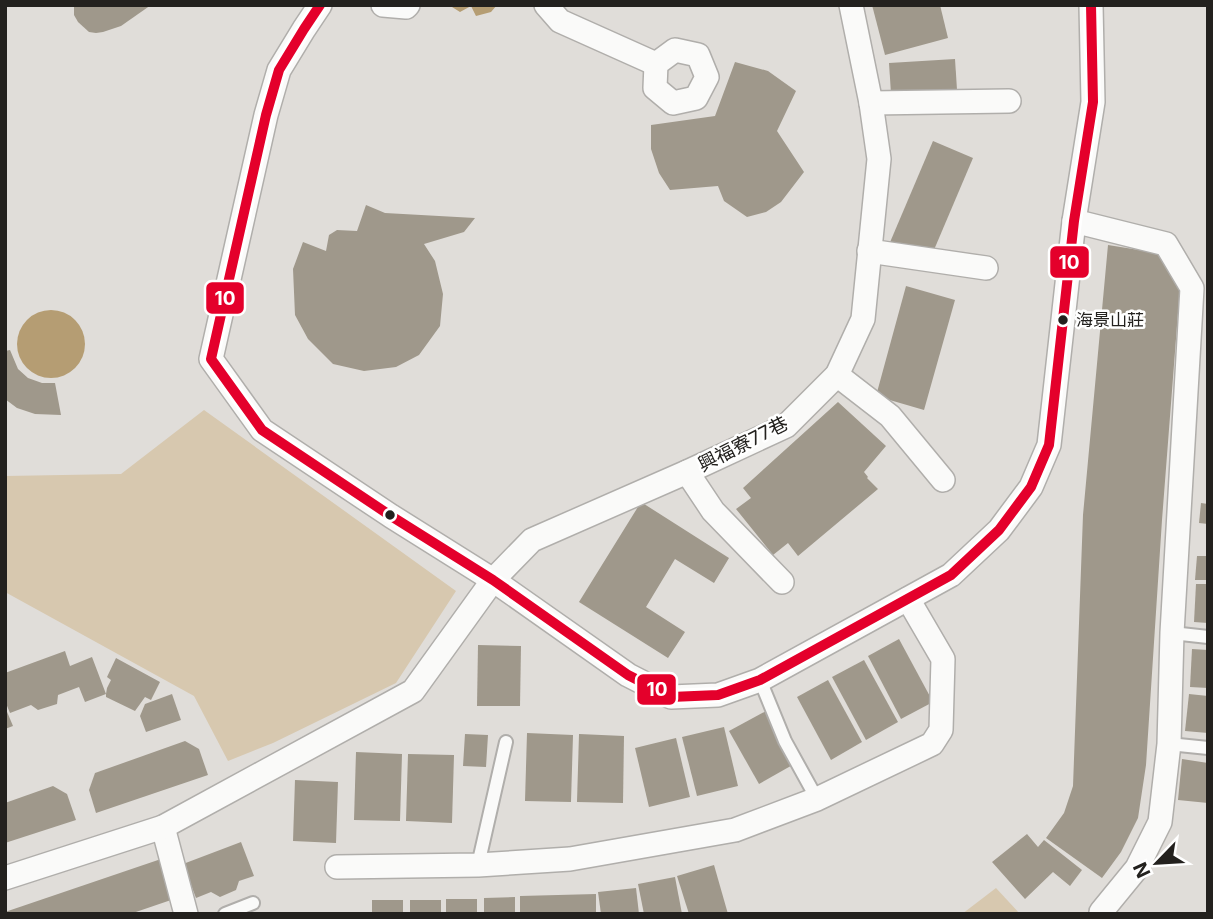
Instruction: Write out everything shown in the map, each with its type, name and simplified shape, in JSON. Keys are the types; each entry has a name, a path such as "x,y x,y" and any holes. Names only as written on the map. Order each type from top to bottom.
{"street":[{"path":"320,5 279,70 265,114 211,359 262,430 493,580 628,675 671,697 718,695 760,680 951,575 999,530 1031,487 1049,445 1074,221 1093,102 1091,5"},
{"path":"383,5 408,5"},
{"path":"546,5 559,21 656,64"},
{"name":"興福寮77巷","path":"5,878 163,827 413,691 493,580 532,540 786,426 837,375 863,319 879,159 871,103 851,5"},
{"path":"871,103 1009,101"},
{"path":"1074,221 1167,244 1192,288 1172,633 1169,744 1160,822 1137,868 1101,912"},
{"path":"869,251 986,268"},
{"path":"837,375 890,416 943,480"},
{"path":"687,472 713,510 782,582"},
{"path":"337,867 478,865 570,859 735,830 817,799 932,744 941,730 943,659 908,599"},
{"path":"163,827 186,914"}],"lane":[{"path":"1172,633 1208,636"},
{"path":"760,680 785,741 817,799"},
{"path":"478,865 506,743"},
{"path":"1169,744 1208,748"},
{"path":"225,914 253,903"}],"shaded area":[{"path":"453,5 497,5 491,12 476,16 471,6 460,12 452,7"},
{"path":"51,310 64,313 75,320 82,331 85,344 82,357 75,368 64,375 51,378 38,375 27,368 20,357 17,344 20,331 27,320 38,313"},
{"path":"204,410 456,591 396,683 273,743 228,761 194,696 5,592 5,476 121,474"},
{"path":"996,888 1020,914 962,914"}],"building":[{"path":"74,5 151,5 121,26 96,33 89,32 78,22 74,15"},
{"path":"872,5 940,5 948,38 885,55"},
{"path":"955,59 958,105 892,109 889,63"},
{"path":"735,62 768,71 796,91 777,131 804,172 781,202 766,212 747,217 724,201 718,186 670,190 659,173 651,149 651,125 715,116"},
{"path":"933,141 973,158 928,264 888,247"},
{"path":"366,205 385,213 475,218 464,232 424,244 435,261 443,294 440,326 419,355 396,367 364,371 333,364 308,339 295,315 293,269 303,242 326,251 329,235 337,230 357,231"},
{"path":"1108,245 1164,254 1181,274 1146,765 1138,818 1121,852 1102,878 1046,838 1064,813 1073,786 1083,515"},
{"path":"906,286 955,300 924,410 876,396"},
{"path":"10,350 18,369 28,378 42,383 55,383 61,415 35,414 17,408 5,399 5,351"},
{"path":"838,402 886,446 864,472 878,489 798,556 788,543 773,555 736,509 751,498 743,488"},
{"path":"641,502 729,558 714,583 675,559 646,607 685,632 668,658 579,602"},
{"path":"1201,503 1208,504 1208,524 1199,523"},
{"path":"1197,556 1208,556 1208,580 1195,580"},
{"path":"1196,584 1208,584 1208,623 1194,622"},
{"path":"899,639 933,702 901,719 868,656"},
{"path":"478,645 521,646 520,706 477,706"},
{"path":"1192,649 1208,650 1208,688 1190,687"},
{"path":"65,651 70,666 92,657 106,694 85,702 79,687 58,695 57,704 38,710 31,705 10,713 5,701 5,673"},
{"path":"116,658 160,682 151,700 145,697 135,711 106,697 111,680 107,677"},
{"path":"864,660 898,722 866,740 832,677"},
{"path":"828,680 862,742 831,760 797,697"},
{"path":"172,694 181,720 146,732 140,716 145,704"},
{"path":"1189,694 1208,696 1208,733 1185,731"},
{"path":"5,707 13,726 5,729"},
{"path":"766,711 796,763 759,784 729,731"},
{"path":"724,727 738,786 697,796 682,737"},
{"path":"527,733 573,735 571,802 525,801"},
{"path":"465,734 488,735 486,767 463,766"},
{"path":"579,734 624,736 623,803 577,802"},
{"path":"676,738 690,797 649,807 635,748"},
{"path":"185,741 199,749 208,775 96,813 89,790 95,773"},
{"path":"356,752 402,754 400,821 354,820"},
{"path":"408,754 454,755 452,823 406,821"},
{"path":"1182,759 1208,763 1208,803 1178,800"},
{"path":"295,780 338,782 336,843 293,841"},
{"path":"53,786 67,794 76,820 5,843 5,803"},
{"path":"1027,834 1038,847 1044,840 1082,870 1070,886 1053,872 1025,899 992,862"},
{"path":"241,842 254,876 239,881 236,890 220,897 211,892 196,898 183,864"},
{"path":"161,859 174,899 130,914 5,914 5,912"},
{"path":"714,865 728,914 689,914 677,876"},
{"path":"675,877 682,914 644,914 638,884"},
{"path":"636,888 639,914 601,914 598,892"},
{"path":"596,894 596,914 520,914 520,896"},
{"path":"515,897 515,914 484,914 484,898"},
{"path":"446,899 477,899 477,914 446,914"},
{"path":"372,900 403,900 403,914 372,914"},
{"path":"410,900 441,900 441,914 410,914"}],"transit line":[{"name":"10","path":"320,5 279,70 266,115 211,359 262,430 493,580 628,675 671,697 718,695 760,680 951,575 999,530 1031,487 1049,445 1074,221 1093,102 1091,5"}],"place":[{"name":"海景山莊","path":"1063,320"}]}
